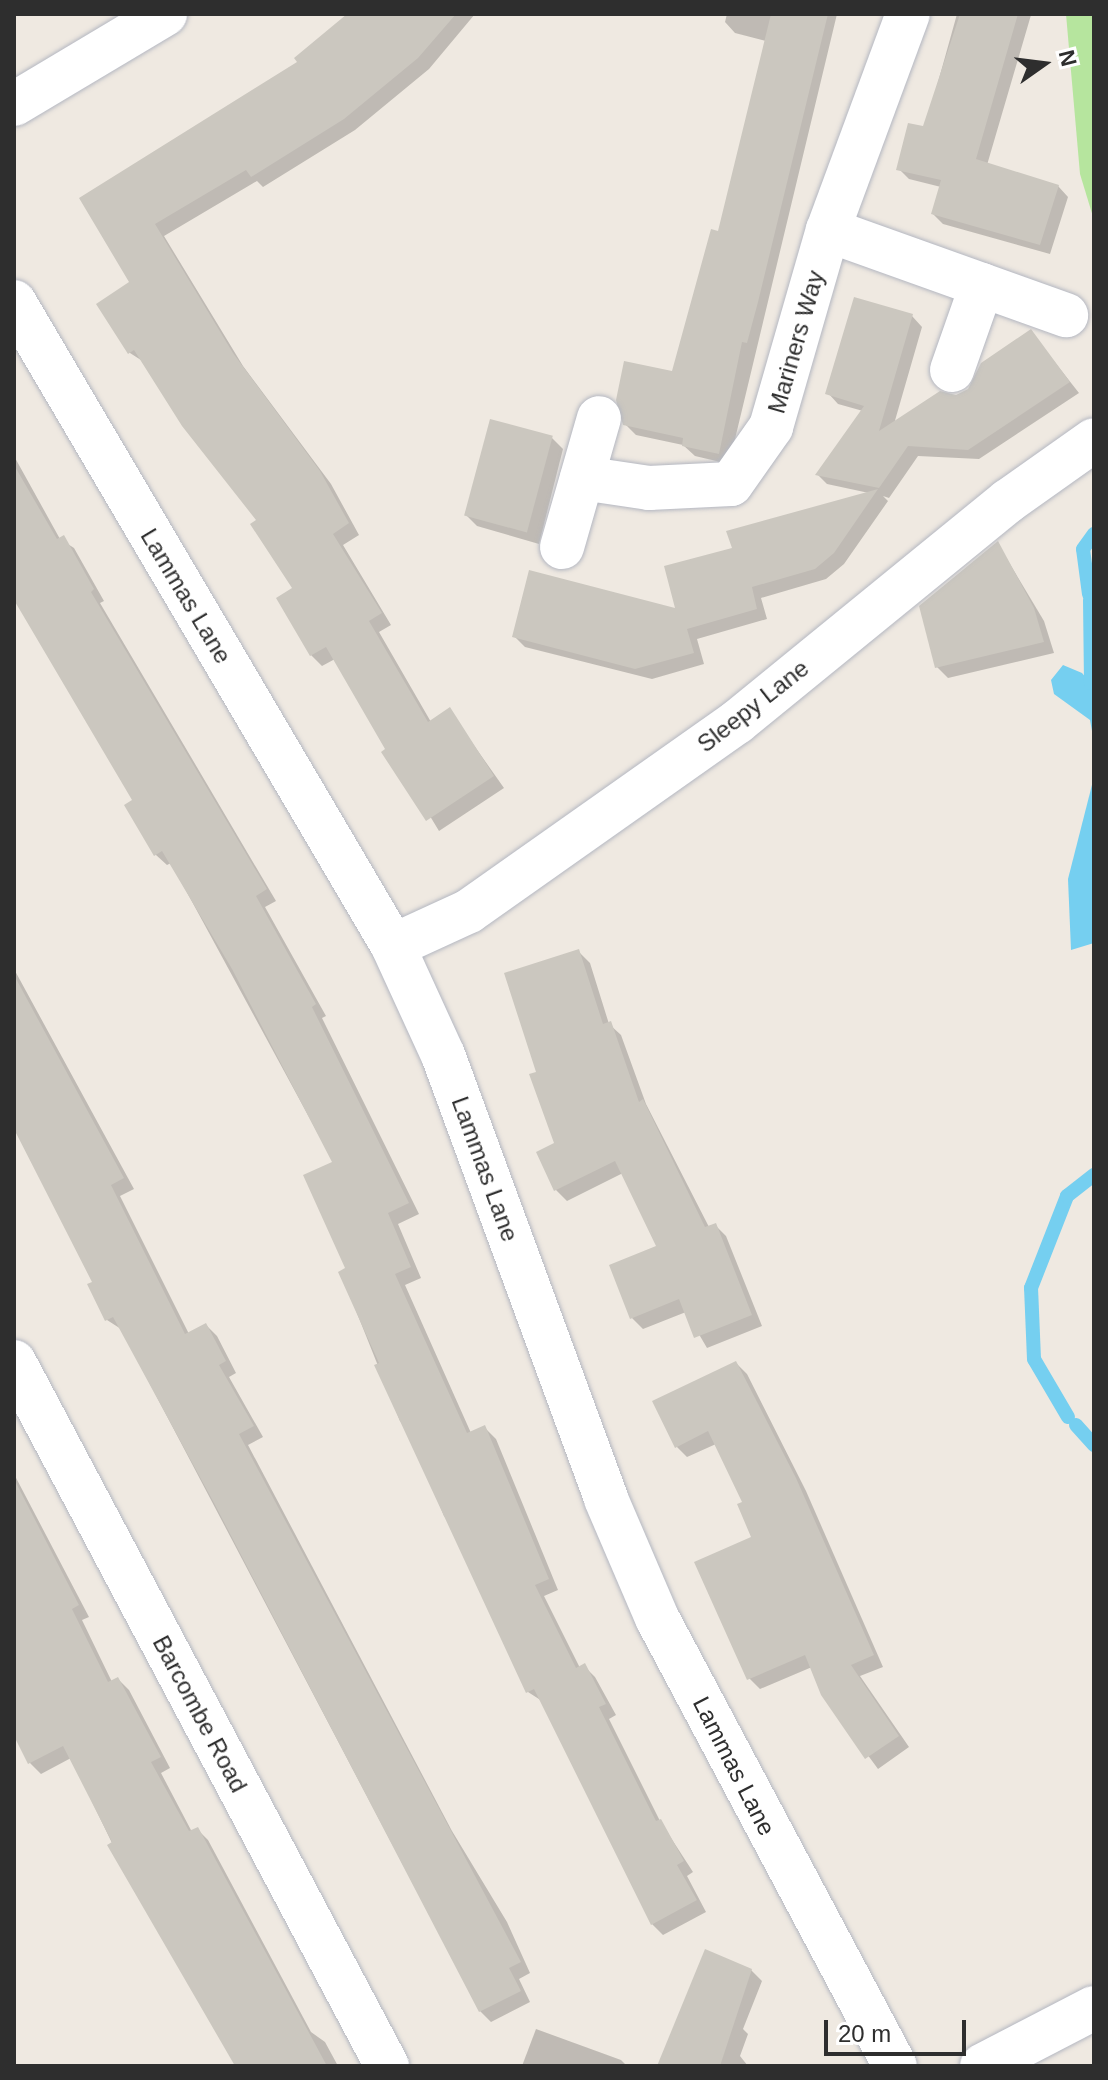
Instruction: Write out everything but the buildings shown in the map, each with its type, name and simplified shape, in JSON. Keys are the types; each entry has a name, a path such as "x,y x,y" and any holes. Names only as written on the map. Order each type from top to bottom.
{"street":[{"path":"14,104 165,14"},
{"name":"Mariners Way","path":"582,478 649,488 731,484 771,427 828,230 908,14"},
{"path":"828,230 1066,315"},
{"path":"952,370 982,285"},
{"name":"Lammas Lane","path":"14,302 393,946 443,1055 606,1499 657,1618 895,2066"},
{"path":"562,547 599,418"},
{"name":"Sleepy Lane","path":"393,946 469,911 737,722 900,586 1094,440"},
{"name":"Barcombe Road","path":"14,1362 387,2066"},
{"path":"982,2066 1094,2008"}],"green space":[{"path":"1066,14 1094,14 1094,220 1080,174"}],"water":[{"path":"1063,665 1082,673 1094,687 1094,742 1090,720 1054,694 1051,680"},
{"path":"1094,777 1094,943 1071,950 1068,879"}],"waterway":[{"path":"1089,594 1083,549 1094,534"},
{"path":"1090,600 1091,683"},
{"path":"1068,1417 1034,1359 1031,1288 1067,1196 1094,1175"},
{"path":"1076,1425 1094,1445"}]}
